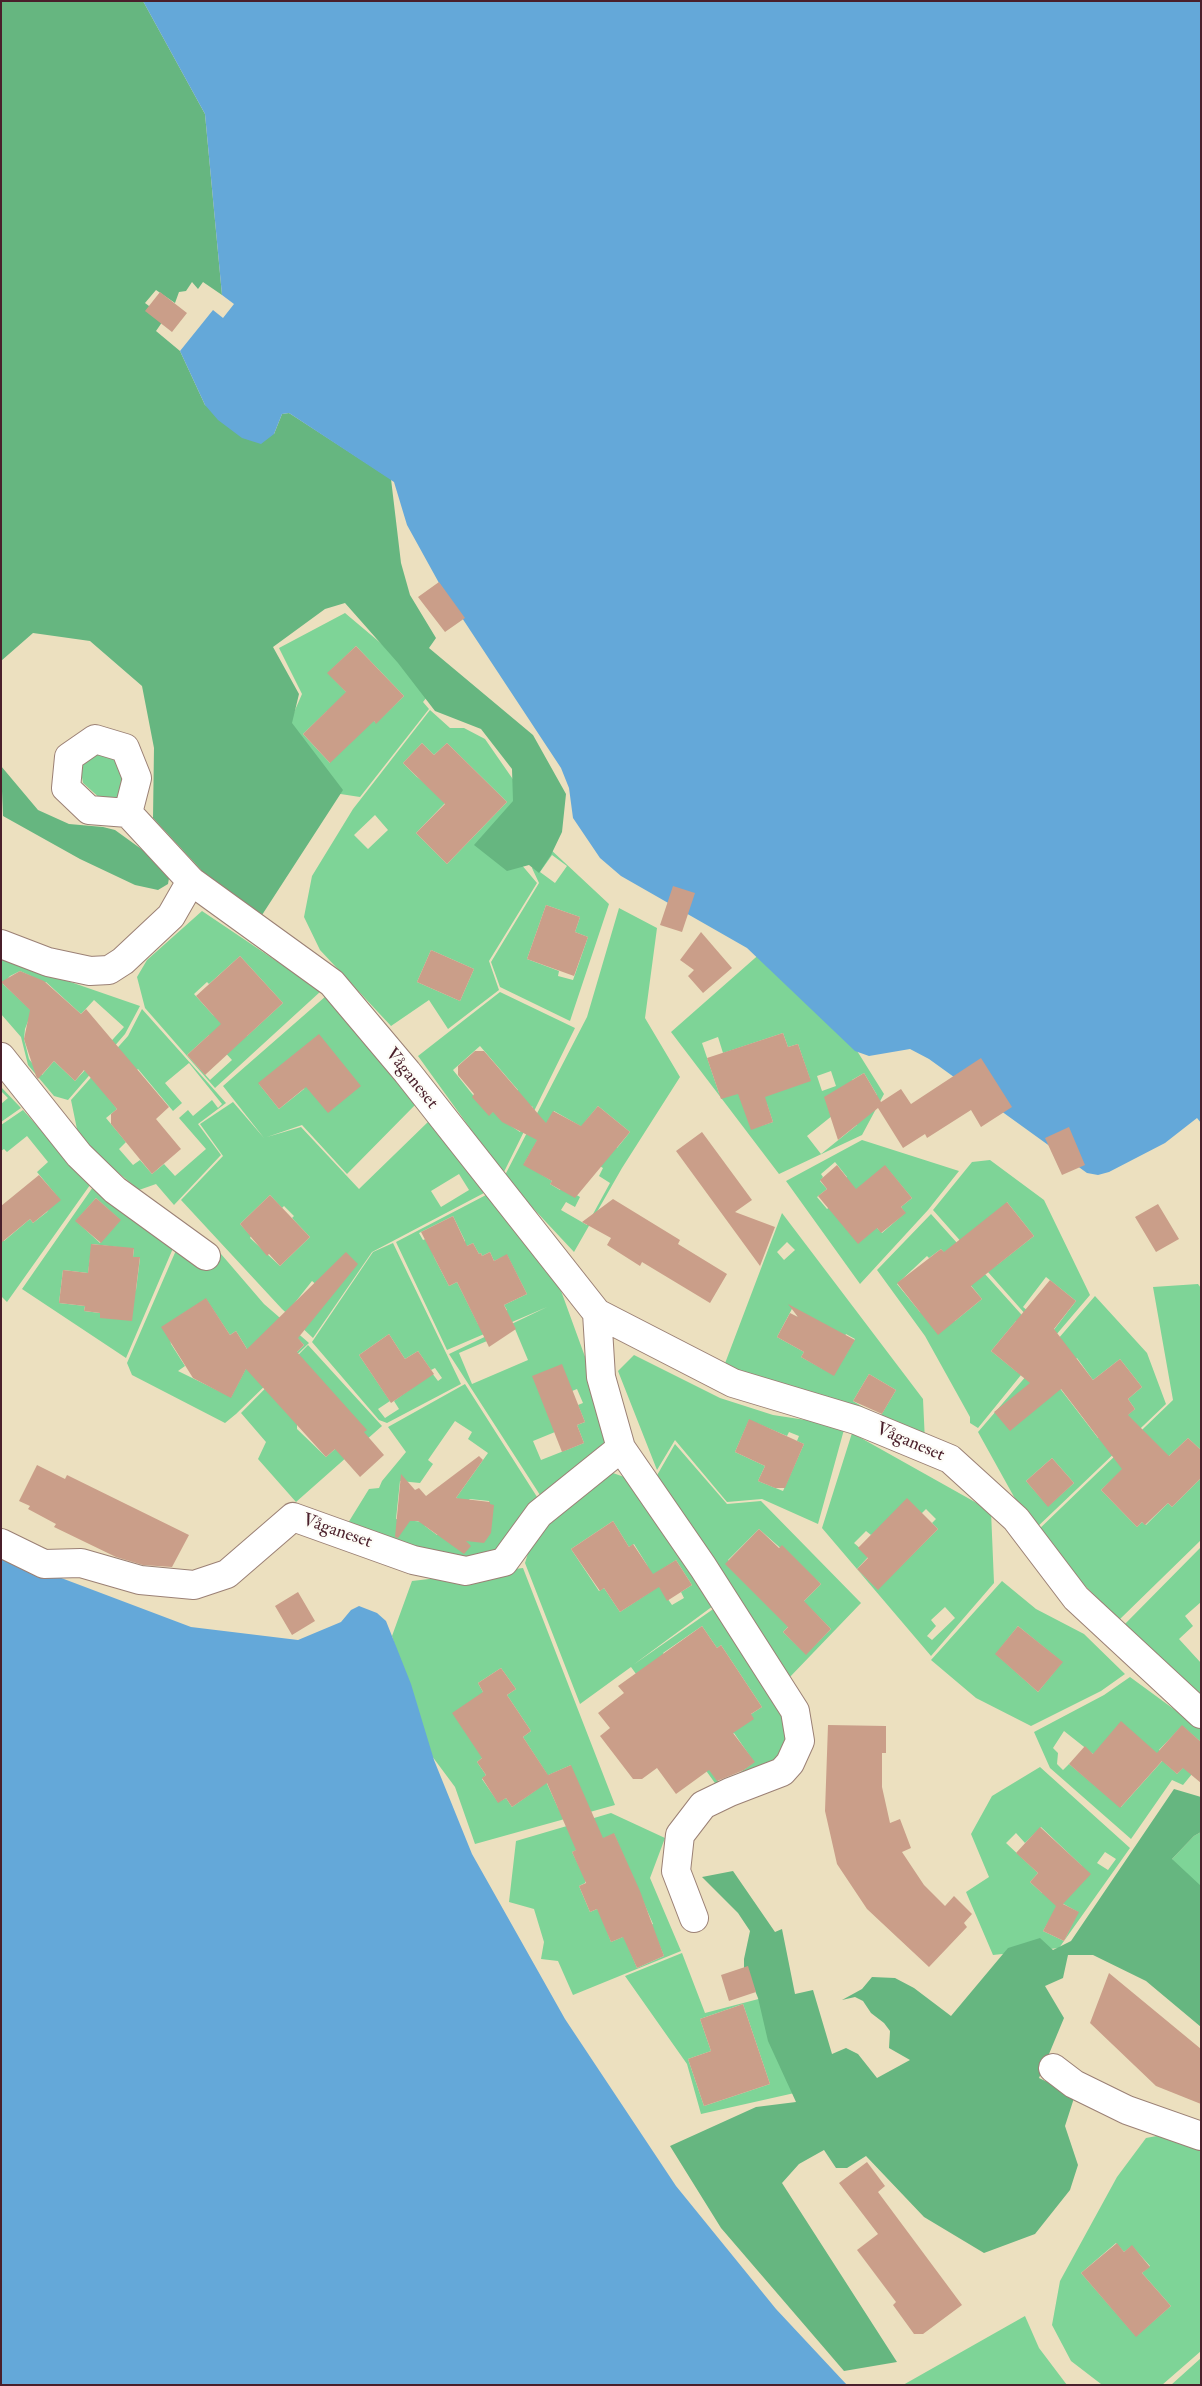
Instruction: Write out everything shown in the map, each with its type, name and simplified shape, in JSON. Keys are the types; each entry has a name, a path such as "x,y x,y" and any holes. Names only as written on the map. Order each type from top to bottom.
{"street":[{"name":"Våganeset","path":"128,813 191,881 332,983 402,1066 597,1313 733,1382 856,1420 950,1459 1016,1519 1076,1598 1201,1714"},
{"path":"1,944 48,962 90,971 109,970 123,962 171,916 191,881"},
{"path":"1,1057 79,1155 114,1190 206,1256"},
{"path":"597,1313 601,1377 621,1448 703,1568 795,1710 800,1741 790,1763 782,1772 730,1792 703,1805 680,1836 676,1871 694,1918"},
{"name":"Våganeset","path":"1,1543 44,1564 81,1563 140,1580 194,1585 227,1574 293,1517 413,1560 466,1570 504,1562 539,1514 621,1448"},
{"path":"1053,2068 1074,2084 1127,2110 1201,2136"}],"green space":[{"path":"1,1 143,1 205,114 222,295 203,282 198,289 192,282 186,291 179,292 175,303 156,290 145,303 165,318 156,331 180,351 205,405 274,434 282,414 289,413 391,479 401,563 410,595 436,638 429,648 533,735 566,794 562,832 551,855 539,873 529,865 507,871 474,845 513,801 512,769 481,729 435,711 398,663 345,603 325,609 273,647 299,694 292,723 343,790 262,915 204,873 153,818 154,748 142,686 90,641 33,633 1,661"},
{"path":"345,613 434,688 423,702 429,709 360,797 334,793 285,733 302,694 279,648","holes":["356,646 404,696 376,723 328,673","327,711 330,763 303,734"]},
{"path":"430,710 450,728 464,728 485,739 528,801 515,857 537,883 489,961 499,990 448,1029 429,1000 391,1026 320,950 304,917 312,876 353,809","holes":["422,743 434,755 447,743 507,802 447,864 416,833 448,800 417,777 403,763","375,815 388,830 368,849 354,835","431,950 474,969 460,1001 417,982"]},
{"path":"94,750 118,759 125,774 121,801 102,800 83,783 81,772 85,757"},
{"path":"1,766 38,810 69,824 115,830 151,856 169,878 168,884 158,890 135,885 80,859 3,816"},
{"path":"549,848 609,904 570,1021 500,987 491,962 539,883 532,868","holes":["552,855 567,866 555,883 540,872","546,905 580,917 575,932 588,937 573,980 558,976 559,971 527,959"]},
{"path":"619,908 657,928 645,1018 680,1077 622,1168 574,1252 504,1177 587,1017","holes":["598,1106 630,1132 617,1148 585,1122","554,1111 591,1132 581,1155 603,1168 599,1176 610,1183 587,1225 561,1210 566,1202 575,1207 580,1197 563,1187 560,1190 550,1184 552,1181 524,1164"]},
{"path":"202,911 321,991 215,1088 145,1008 137,977 147,960","holes":["240,956 283,1003 247,1036 213,1015 194,994 207,982 209,984","209,1035 232,1060 210,1080 187,1055"]},
{"path":"763,951 839,1022 884,1094 862,1135 779,1174 671,1032","holes":["783,1033 788,1047 798,1044 810,1079 775,1082 719,1093 702,1043 718,1037 723,1053","831,1071 836,1086 822,1091 817,1076","864,1073 877,1095 865,1102 852,1080","767,1104 773,1122 751,1129","843,1107 857,1125 821,1154 807,1136"]},
{"path":"1,958 140,1006 125,1034 68,1100 54,1096 28,1065 21,1037 1,1014","holes":["20,971 31,976 42,985 46,982 81,1014 94,1000 124,1027 75,1081 54,1061 42,1075 29,1059 24,1039 25,1029 32,1011 3,984 10,976"]},
{"path":"500,992 575,1028 503,1174 418,1056","holes":["480,1046 518,1090 489,1115 453,1070","524,1103 533,1107 520,1132 511,1126"]},
{"path":"326,996 416,1104 347,1174 302,1125 267,1137 301,1127 359,1189 430,1120 484,1193 372,1252 313,1338 282,1309 181,1200 223,1156 200,1124 233,1102 264,1138 223,1086","holes":["319,1035 304,1089 279,1109 259,1084","459,1174 469,1190 441,1207 431,1191","270,1195 282,1208 284,1206 294,1216 292,1218 310,1237 280,1266 250,1238 251,1236 240,1224","312,1281 331,1297 293,1305"]},
{"path":"142,1009 226,1103 198,1124 221,1155 174,1205 156,1184 139,1190 109,1165 78,1134 71,1100 128,1036","holes":["189,1063 222,1104 218,1108 212,1100 193,1116 188,1110 179,1118 206,1149 175,1176 164,1164 152,1174 140,1160 133,1165 119,1149 126,1142 106,1118 117,1109 107,1096 138,1069 173,1111 182,1103 165,1083"]},
{"path":"1,1087 21,1108 1,1122 1,1104 8,1098 1,1091"},
{"path":"23,1110 90,1185 7,1302 1,1296 1,1238 4,1241 30,1219 33,1223 47,1212 57,1196 37,1172 48,1162 27,1136 7,1152 4,1149 1,1151 1,1125"},
{"path":"862,1140 959,1171 928,1210 860,1284 786,1181","holes":["835,1162 847,1177 841,1183 848,1192 827,1209 817,1197 827,1189 820,1181 823,1177 821,1174","885,1166 912,1198 901,1207 905,1213 882,1233 877,1228"]},
{"path":"990,1160 1044,1200 1090,1295 1050,1342 933,1210 972,1162","holes":["1007,1202 1034,1236 997,1265","1046,1277 1076,1301 1053,1331 1023,1307"]},
{"path":"93,1187 174,1246 126,1358 22,1289","holes":["96,1198 120,1220 100,1243 76,1221","92,1244 134,1249 133,1257 140,1258 136,1290 100,1318 100,1313 84,1311 85,1306 59,1303 63,1270 88,1273"]},
{"path":"486,1195 556,1277 612,1431 601,1455 540,1495 449,1354 547,1307 447,1350 396,1242","holes":["453,1216 465,1241 463,1248 473,1243 479,1254 481,1253 482,1256 490,1252 494,1261 507,1255 527,1294 504,1305 507,1310 478,1324 457,1282 449,1286 434,1257 428,1238 423,1240 419,1233","515,1329 528,1360 472,1384 459,1353","577,1389 583,1403 578,1405 585,1422 577,1425 584,1443 541,1460 533,1441 555,1432 572,1391"]},
{"path":"782,1213 923,1399 925,1442 724,1366","holes":["787,1242 795,1250 784,1260 777,1252","793,1307 823,1369 801,1357 804,1352 777,1337","846,1334 855,1339 845,1356 839,1346","869,1374 896,1390 880,1417 853,1401"]},
{"path":"931,1214 1047,1343 978,1428 970,1423 970,1417 925,1336 877,1270","holes":["941,1249 982,1299 955,1321 920,1312 897,1284 927,1256 929,1258","1016,1321 1017,1372 991,1351"]},
{"path":"184,1232 215,1247 264,1304 309,1343 225,1423 132,1375 127,1363","holes":["206,1299 230,1335 236,1331 252,1357 231,1397 178,1371 185,1366 171,1344 167,1324","279,1318 304,1345 281,1368"]},
{"path":"393,1243 461,1384 387,1423 379,1420 312,1342 373,1252","holes":["389,1334 405,1359 418,1351 431,1370 435,1368 442,1378 438,1381 432,1373 394,1401 399,1409 385,1418 378,1409 390,1401 359,1355"]},
{"path":"1198,1284 1201,1288 1201,1450 1188,1438 1169,1456 1116,1476 1101,1490 1137,1527 1142,1522 1146,1525 1168,1503 1172,1507 1201,1478 1201,1540 1119,1620 1034,1534 1173,1400 1153,1287"},
{"path":"1095,1296 1147,1353 1166,1404 1033,1531 978,1432","holes":["1077,1358 1093,1380 1120,1359 1142,1387 1128,1399 1135,1409 1098,1438 1052,1378","1052,1458 1074,1483 1048,1506 1026,1481"]},
{"path":"308,1345 382,1426 296,1502 258,1459 266,1442 241,1413","holes":["297,1425 362,1425 326,1457 297,1429"]},
{"path":"634,1355 720,1398 773,1415 845,1426 818,1524 762,1499 727,1502 675,1440 657,1470 618,1371","holes":["749,1420 787,1436 789,1432 799,1436 797,1441 804,1444 783,1491 758,1481 765,1466 735,1452"]},
{"path":"465,1384 539,1500 495,1550 473,1561 435,1558 348,1523 369,1489 379,1488 382,1481 406,1452 388,1427","holes":["455,1421 472,1432 468,1439 488,1453 456,1498 466,1502 470,1499 489,1501 490,1504 437,1535 425,1526 424,1522 396,1519 400,1481 420,1483 433,1464 428,1460"]},
{"path":"852,1433 991,1511 994,1583 931,1656 822,1528","holes":["926,1509 936,1519 932,1523 938,1529 878,1589 857,1569 869,1556 854,1543 866,1531 871,1535 922,1513","945,1607 955,1618 932,1640 927,1636 936,1626 931,1620"]},
{"path":"675,1444 727,1504 761,1501 861,1603 788,1679 656,1477","holes":["759,1529 821,1584 800,1605 747,1579 728,1560","808,1606 831,1629 806,1654 783,1632"]},
{"path":"610,1472 633,1480 717,1603 633,1665 719,1605 783,1709 791,1750 720,1790 631,1667 580,1704 525,1563 533,1537","holes":["613,1521 629,1547 634,1544 647,1565 656,1588 620,1612 604,1588 599,1591 571,1549","676,1560 692,1585 681,1592 684,1598 672,1605 652,1576","702,1626 717,1648 721,1645 762,1707 719,1735 663,1653","734,1733 754,1762 722,1786 701,1758"]},
{"path":"1201,1547 1201,1602 1185,1616 1193,1626 1179,1639 1201,1663 1201,1696 1123,1626"},
{"path":"523,1568 615,1805 475,1844 455,1787 426,1748 392,1636 412,1581","holes":["501,1668 516,1689 507,1695 531,1731 523,1737 547,1774 532,1784 536,1790 512,1807 506,1798 498,1802 482,1779 486,1775 477,1762 482,1758 483,1692 478,1683","571,1765 558,1808 544,1777"]},
{"path":"1002,1581 1036,1609 1084,1634 1125,1674 1101,1691 1031,1726 976,1698 931,1660","holes":["1018,1626 1062,1662 1038,1692 996,1654"]},
{"path":"1130,1677 1201,1729 1201,1742 1182,1726 1159,1750 1168,1759 1165,1763 1177,1774 1201,1748 1201,1763 1183,1785 1172,1780 1131,1839 1050,1768 1034,1732 1104,1695","holes":["1064,1731 1093,1754 1164,1759 1121,1807 1069,1764 1063,1770 1057,1764 1058,1753 1053,1748"]},
{"path":"1040,1767 1130,1848 1064,1941 1059,1948 993,1955 966,1892 989,1877 971,1834 992,1796","holes":["1041,1827 1082,1866 1042,1893 1030,1882 1038,1873 1006,1843 1016,1833 1025,1843","1105,1852 1116,1859 1108,1870 1097,1863","1060,1902 1078,1912 1064,1941 1043,1931"]},
{"path":"1174,1789 1201,1797 1201,1832 1194,1836 1172,1859 1201,1886 1201,2027 1146,1981 1093,1955 1068,1955 1063,1978 1045,1986 1064,2018 1039,2078 1075,2095 1065,2126 1078,2165 1070,2190 1035,2234 984,2253 924,2217 866,2156 847,2168 836,2168 824,2150 799,2164 782,2183 897,2362 844,2371 721,2228 670,2146 756,2107 796,2102 768,2041 758,1998 752,1983 744,1973 744,1959 750,1931 738,1913 702,1877 733,1871 775,1932 782,1929 795,1994 813,1990 832,2054 846,2048 858,2054 877,2078 910,2060 889,2048 890,2031 884,2023 871,2013 863,2001 855,1997 842,2000 862,1989 872,1977 895,1978 914,1988 951,2016 1008,1948 1040,1938 1053,1950 1071,1941"},
{"path":"611,1813 665,1838 650,1878 681,1951 573,1995 558,1961 541,1959 544,1942 534,1909 509,1902 516,1841","holes":["614,1834 653,1924 611,1942 600,1911 597,1909 590,1912 579,1886 585,1883 586,1880 572,1852","652,1927 664,1956 637,1968 625,1939"]},
{"path":"1201,1832 1201,1951 1172,1859 1194,1836"},
{"path":"682,1953 705,2013 770,1996 799,2092 701,2114 687,2064 625,1976","holes":["743,2004 770,2084 704,2106 688,2059 711,2051 700,2019"]},
{"path":"1173,2133 1201,2145 1201,2351 1162,2385 1101,2384 1071,2361 1052,2325 1060,2281 1117,2177 1146,2138","holes":["1116,2243 1124,2252 1132,2246 1150,2266 1142,2273 1171,2306 1136,2336 1081,2273"]},
{"path":"1025,2316 1039,2348 1067,2385 903,2385"},
{"path":"1201,2358 1201,2385 1171,2385"}],"water":[{"path":"143,1 1201,1 1201,1123 1197,1118 1165,1143 1109,1172 1098,1175 1087,1173 929,1059 910,1049 869,1056 855,1051 747,948 621,876 600,858 573,818 569,788 561,768 439,583 407,525 394,482 289,413 282,414 274,434 261,444 242,438 218,420 205,405 180,351 213,310 223,318 234,304 222,295 205,114"},
{"path":"1,1547 48,1573 191,1627 298,1640 341,1622 351,1610 359,1606 377,1613 386,1621 411,1684 434,1760 472,1854 565,2019 676,2186 776,2309 847,2385 1,2385"}],"building":[{"path":"160,292 187,313 172,332 145,311"},
{"path":"439,582 465,618 445,632 418,597"},
{"path":"356,646 404,696 376,724 374,721 330,763 303,734 346,692 327,673"},
{"path":"422,743 434,755 447,743 507,802 447,864 416,833 445,804 403,763"},
{"path":"673,886 695,893 682,932 660,925"},
{"path":"546,905 580,917 575,932 588,937 574,976 527,959"},
{"path":"701,932 732,968 703,993 688,976 694,970 680,960"},
{"path":"431,950 474,969 460,1001 417,982"},
{"path":"240,956 283,1003 205,1075 187,1055 221,1024 196,996"},
{"path":"20,971 44,981 81,1014 86,1009 169,1107 156,1119 181,1149 152,1174 111,1124 111,1114 117,1109 84,1070 75,1081 54,1061 38,1079 36,1076 24,1039 30,1010 1,982"},
{"path":"783,1033 788,1047 798,1044 811,1081 765,1097 773,1122 751,1130 738,1094 721,1099 707,1058"},
{"path":"319,1034 361,1086 328,1113 306,1087 279,1109 258,1083"},
{"path":"475,1051 484,1051 546,1123 553,1111 581,1126 598,1106 630,1132 575,1198 550,1184 552,1181 523,1165 537,1140 502,1122 493,1112 489,1116 472,1097 474,1094 458,1075 458,1066"},
{"path":"981,1058 1012,1107 981,1127 971,1110 927,1138 925,1134 903,1148 878,1108 838,1140 824,1097 864,1073 881,1102 901,1089 911,1104"},
{"path":"1069,1127 1085,1165 1062,1175 1045,1138"},
{"path":"702,1132 752,1200 735,1212 775,1227 760,1266 676,1151"},
{"path":"837,1165 856,1189 885,1165 912,1198 901,1207 906,1213 881,1233 877,1228 858,1244 818,1196 827,1189 820,1180"},
{"path":"39,1175 61,1200 33,1223 30,1219 1,1243 1,1206"},
{"path":"270,1195 310,1237 280,1266 269,1254 267,1256 240,1224"},
{"path":"96,1198 121,1220 101,1243 75,1221"},
{"path":"613,1199 680,1240 678,1244 727,1274 710,1303 642,1262 640,1266 607,1245 611,1238 582,1222"},
{"path":"1007,1202 1034,1236 971,1286 982,1299 938,1335 897,1283 941,1249 944,1252"},
{"path":"1158,1204 1179,1239 1156,1252 1135,1217"},
{"path":"453,1216 467,1246 473,1243 482,1256 490,1252 494,1261 507,1254 527,1294 504,1305 516,1329 489,1347 457,1282 449,1286 421,1232"},
{"path":"91,1244 134,1248 133,1257 140,1257 132,1321 100,1318 100,1313 84,1311 85,1306 59,1303 63,1270 88,1273"},
{"path":"346,1252 358,1264 298,1338 304,1345 297,1352 367,1430 364,1432 384,1455 360,1477 335,1449 326,1457 246,1369 231,1398 193,1378 161,1327 206,1298 230,1335 236,1331 247,1349"},
{"path":"1050,1280 1076,1301 1054,1329 1093,1380 1120,1359 1142,1387 1128,1399 1135,1409 1128,1415 1169,1456 1188,1438 1201,1450 1201,1478 1172,1507 1168,1503 1145,1525 1142,1522 1137,1527 1101,1490 1122,1469 1061,1389 1010,1431 994,1412 1030,1383 991,1351"},
{"path":"788,1304 855,1340 834,1376 801,1357 804,1352 777,1337 790,1313 798,1317"},
{"path":"389,1334 405,1359 418,1351 434,1374 391,1403 359,1355"},
{"path":"562,1364 585,1422 577,1425 584,1443 562,1452 532,1376"},
{"path":"869,1374 896,1390 882,1414 853,1401"},
{"path":"749,1419 804,1444 785,1488 775,1488 758,1481 765,1466 735,1452"},
{"path":"479,1456 483,1460 456,1498 490,1502 490,1504 494,1505 491,1533 484,1543 466,1541 471,1546 464,1554 418,1521 410,1521 398,1538 395,1537 401,1474 415,1490 419,1488 426,1496"},
{"path":"1052,1458 1074,1483 1048,1507 1026,1481"},
{"path":"37,1465 65,1479 67,1475 189,1535 172,1567 143,1565 116,1557 54,1527 56,1524 28,1509 30,1506 19,1501"},
{"path":"907,1498 938,1529 878,1590 857,1569 868,1558 858,1548"},
{"path":"613,1521 629,1547 633,1544 653,1574 676,1560 692,1585 667,1601 659,1587 620,1612 604,1588 600,1591 571,1549"},
{"path":"759,1529 779,1548 782,1545 821,1584 804,1601 831,1629 806,1655 783,1632 788,1627 725,1564"},
{"path":"298,1592 315,1621 292,1635 275,1606"},
{"path":"702,1626 717,1648 721,1645 762,1707 751,1714 754,1719 733,1733 755,1762 744,1770 717,1781 709,1770 676,1794 657,1768 642,1779 633,1779 600,1736 610,1728 598,1713 624,1693 618,1686"},
{"path":"1018,1626 1063,1662 1038,1692 995,1654"},
{"path":"501,1668 516,1689 507,1695 531,1731 523,1737 548,1775 571,1765 603,1838 614,1833 640,1891 664,1956 637,1968 623,1937 611,1942 597,1909 590,1912 579,1886 586,1883 572,1852 576,1850 547,1783 512,1807 506,1798 498,1803 482,1778 486,1775 477,1762 482,1758 452,1713 483,1692 478,1683"},
{"path":"1121,1721 1157,1753 1182,1725 1201,1742 1201,1783 1183,1768 1177,1774 1162,1761 1120,1808 1069,1764 1085,1746 1093,1754"},
{"path":"828,1725 886,1726 886,1753 882,1753 882,1787 890,1823 900,1819 911,1848 902,1852 924,1885 945,1906 954,1896 972,1914 964,1923 967,1927 929,1967 867,1909 837,1864 825,1811"},
{"path":"1040,1827 1091,1874 1063,1904 1079,1912 1064,1941 1043,1931 1056,1906 1030,1882 1038,1873 1016,1853"},
{"path":"748,1966 756,1992 729,2001 721,1975"},
{"path":"1109,1973 1201,2049 1201,2104 1156,2086 1090,2023"},
{"path":"743,2004 770,2084 704,2106 688,2059 711,2051 700,2019"},
{"path":"867,2162 885,2186 878,2192 962,2305 923,2334 914,2334 893,2305 896,2302 857,2250 878,2234 839,2183"},
{"path":"1117,2243 1124,2252 1132,2245 1150,2267 1142,2273 1171,2306 1136,2337 1081,2273"}]}
